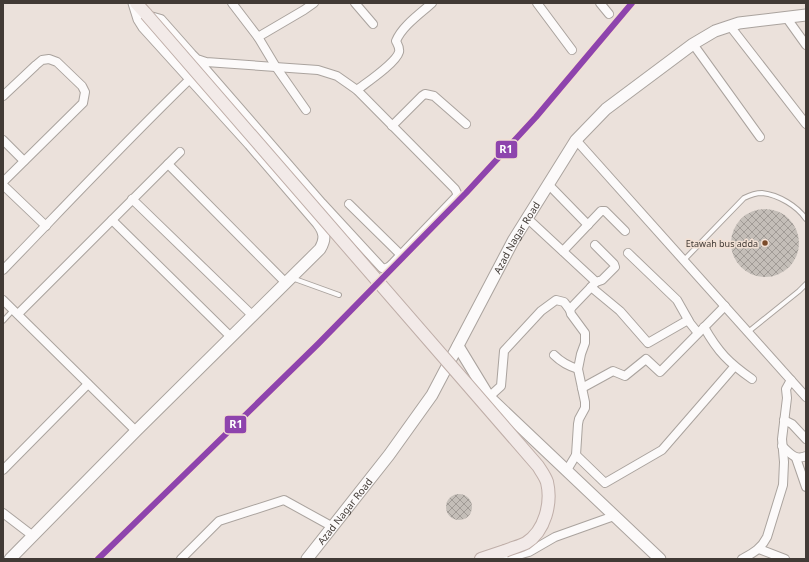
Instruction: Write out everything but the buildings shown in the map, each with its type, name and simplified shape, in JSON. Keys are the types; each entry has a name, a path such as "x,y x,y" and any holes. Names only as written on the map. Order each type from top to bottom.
{"main road":[{"path":"135,3 538,466 547,480 549,495 546,514 539,530 526,543 505,555 481,559"}],"street":[{"path":"10,559 136,431 320,249 324,242 322,229 250,144 141,24 135,3"},
{"path":"232,3 258,37 276,67 306,110"},
{"path":"298,3 304,10"},
{"path":"258,37 314,3"},
{"path":"355,3 373,24"},
{"path":"357,90 394,60 399,53 400,47 396,41 398,36 414,18 432,3"},
{"path":"536,3 572,50"},
{"path":"600,3 609,14"},
{"path":"146,14 161,19 379,266 385,268 389,267 455,198 457,193 455,189 357,90 337,76 318,70 206,62 197,59"},
{"name":"Azad Nagar Road","path":"307,559 389,455 432,395 514,241 576,140 606,109 693,44 715,31 739,23 806,16"},
{"path":"786,17 806,45"},
{"path":"730,26 806,124"},
{"path":"693,44 760,137"},
{"path":"3,96 42,60 49,59 57,62 82,86 85,92 83,102 3,183 46,226"},
{"path":"3,269 190,79"},
{"path":"392,126 425,94 434,96 466,124"},
{"path":"3,140 24,161"},
{"path":"576,140 806,396"},
{"path":"16,312 180,152"},
{"path":"168,164 289,280"},
{"path":"548,184 588,225"},
{"path":"132,199 253,316"},
{"path":"349,204 401,255"},
{"path":"563,251 603,210 625,231"},
{"path":"527,218 563,251 620,310 648,343 688,320"},
{"path":"112,220 231,337"},
{"path":"570,310 572,306 594,284 606,277 615,268 615,265 595,245"},
{"path":"628,253 677,300 688,320 701,330 734,367 752,379"},
{"path":"3,300 136,431"},
{"path":"490,397 501,386 504,351 541,311 556,300 564,302 585,333 585,343 578,369 585,408 579,419 576,455 567,470"},
{"path":"582,388 613,372 625,376 646,359 660,372 725,306"},
{"path":"458,346 490,397 660,559"},
{"path":"554,355 569,367 578,369"},
{"path":"576,455 605,483 662,450 734,367"},
{"path":"742,559 759,549 767,537 783,484 784,462 782,446 787,398 786,389 791,380"},
{"path":"3,470 88,384"},
{"path":"784,420 792,424 806,440"},
{"path":"782,446 796,458 806,487"},
{"path":"796,458 806,456"},
{"path":"181,559 220,521 284,500 333,527"},
{"path":"3,513 34,536"},
{"path":"505,555 530,556 555,537 614,516"},
{"path":"759,549 785,559"}],"lane":[{"path":"684,260 744,198 753,194 762,193 780,198 801,212 806,219"},
{"path":"289,280 339,295"},
{"path":"748,332 806,284"},
{"path":"3,321 16,312"}],"transit line":[{"name":"R1","path":"98,559 318,344 466,193 536,117 632,3"}],"place":[{"name":"Etawah bus adda","path":"765,243"}]}
